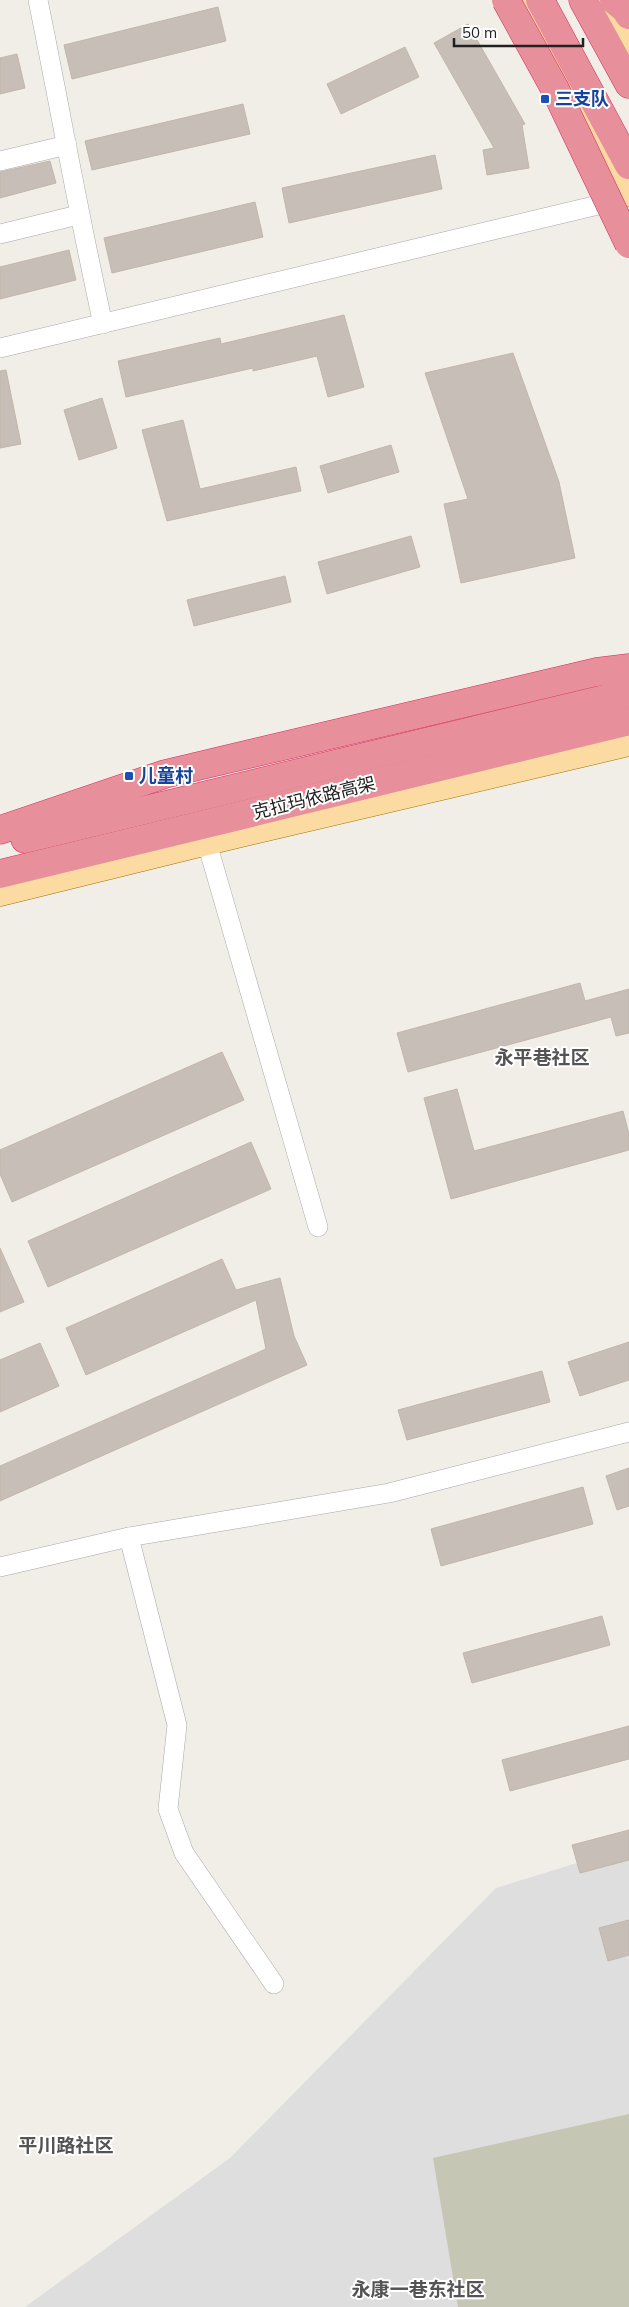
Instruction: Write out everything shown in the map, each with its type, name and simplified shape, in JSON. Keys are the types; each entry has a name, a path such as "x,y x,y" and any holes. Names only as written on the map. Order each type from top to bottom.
{"highway":[{"path":"506,0 555,89 629,244"},
{"path":"540,0 629,165"},
{"path":"584,0 629,84"},
{"path":"614,0 629,15"},
{"path":"0,830 165,774 596,672 629,668"},
{"name":"克拉玛依路高架","path":"0,845 629,693"},
{"name":"克拉玛依路高架","path":"0,874 629,721"}],"main road":[{"path":"523,0 629,194"},
{"path":"605,0 629,45"},
{"path":"0,839 629,689"},
{"path":"0,894 207,843 629,744"}],"street":[{"path":"38,0 67,145 78,215 103,324"},
{"path":"0,160 67,145"},
{"path":"0,348 629,198"},
{"path":"0,234 78,215"},
{"path":"207,843 318,1227"},
{"path":"0,1567 129,1536 389,1493 629,1432"},
{"path":"129,1536 177,1725 168,1809 184,1853 274,1984"}],"shaded area":[{"path":"629,1847 629,2307 25,2307 230,2158 496,1888"},
{"path":"629,2114 629,2307 458,2307 433,2158"}],"building":[{"path":"218,7 226,41 72,79 64,45"},
{"path":"468,24 525,124 522,125 529,168 487,175 483,150 494,148 434,43"},
{"path":"405,47 419,77 341,114 327,84"},
{"path":"17,54 25,88 0,94 0,58"},
{"path":"243,104 250,134 92,170 85,141"},
{"path":"435,155 442,189 289,223 282,188"},
{"path":"50,161 56,183 0,198 0,172"},
{"path":"255,202 263,237 112,273 104,238"},
{"path":"69,250 76,280 0,299 0,267"},
{"path":"344,315 364,387 328,397 317,356 253,371 253,368 126,397 118,361 220,338 221,344"},
{"path":"513,353 559,482 575,558 461,583 444,504 468,499 425,373"},
{"path":"6,370 21,444 0,448 0,371"},
{"path":"102,398 117,448 79,460 64,410"},
{"path":"183,420 200,489 296,467 301,491 167,521 142,430"},
{"path":"391,445 399,472 328,493 320,466"},
{"path":"411,536 420,567 327,594 318,562"},
{"path":"285,576 291,602 194,626 187,600"},
{"path":"580,983 585,1001 629,989 629,1033 616,1036 611,1017 408,1072 397,1033"},
{"path":"222,1052 244,1100 12,1202 0,1174 0,1150"},
{"path":"457,1089 474,1151 623,1111 629,1134 629,1150 451,1199 424,1098"},
{"path":"251,1142 271,1189 48,1287 28,1241"},
{"path":"0,1248 24,1302 0,1312"},
{"path":"222,1259 236,1290 280,1278 294,1336 307,1365 0,1501 0,1466 266,1349 256,1300 86,1375 66,1328"},
{"path":"629,1342 629,1380 580,1396 568,1362"},
{"path":"40,1343 59,1386 0,1412 0,1360"},
{"path":"542,1371 550,1402 407,1440 398,1410"},
{"path":"629,1468 629,1506 617,1510 606,1476"},
{"path":"583,1487 593,1524 441,1566 431,1529"},
{"path":"602,1616 610,1645 472,1683 463,1653"},
{"path":"629,1726 629,1759 510,1791 502,1760"},
{"path":"629,1830 629,1860 580,1873 572,1845"},
{"path":"629,1920 629,1955 608,1961 599,1928"}],"place":[{"name":"三支队","path":"545,99"},
{"name":"儿童村","path":"129,776"}],"district":[{"name":"永平巷社区","path":"542,1057"},
{"name":"平川路社区","path":"66,2145"},
{"name":"永康一巷东社区","path":"418,2289"}]}
